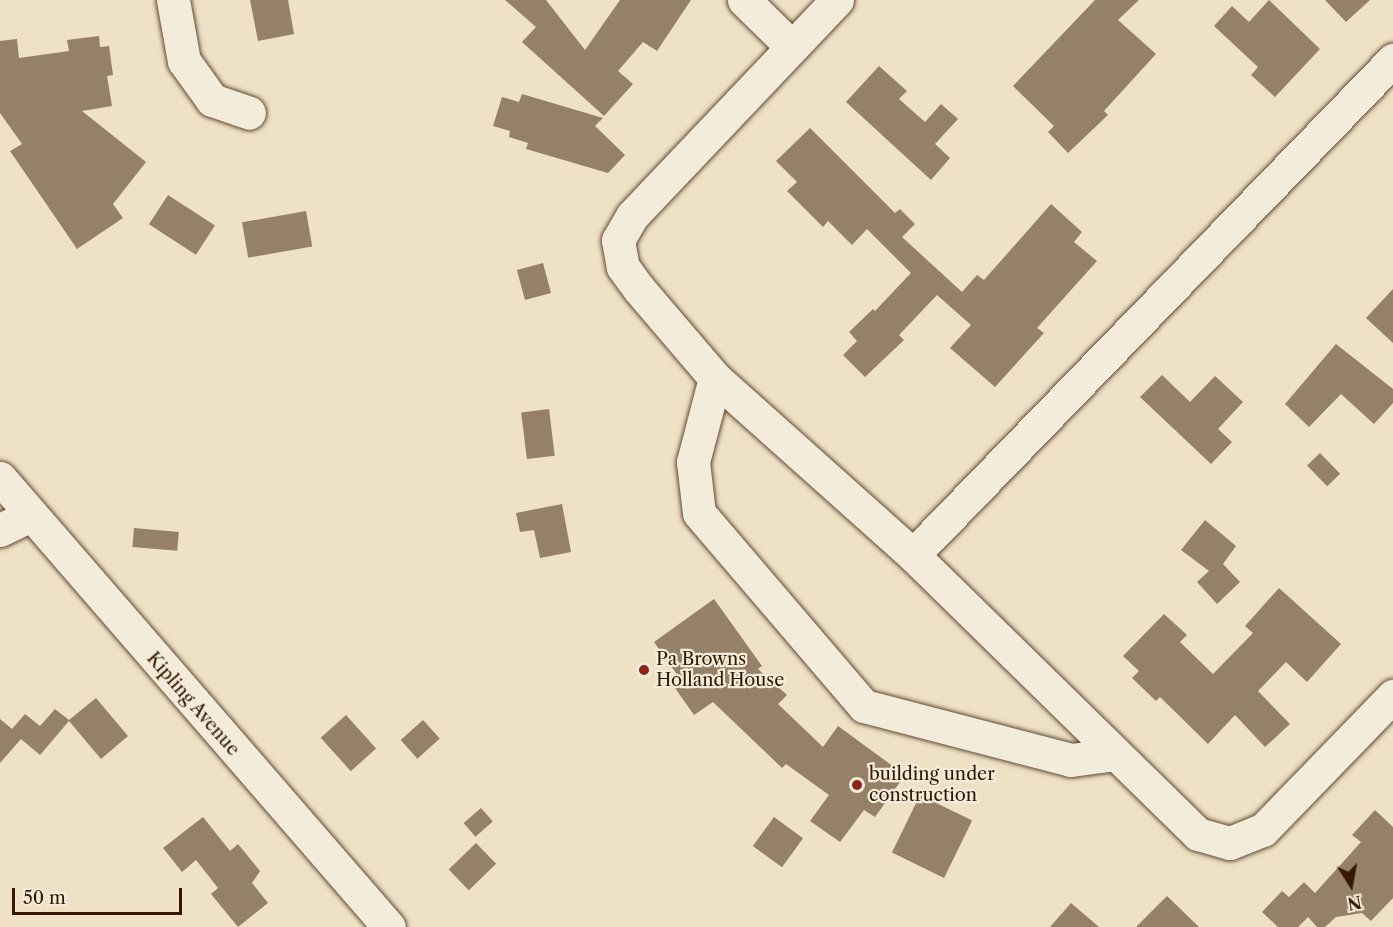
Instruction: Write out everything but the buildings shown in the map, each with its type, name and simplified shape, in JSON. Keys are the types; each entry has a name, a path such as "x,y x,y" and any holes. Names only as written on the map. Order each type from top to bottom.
{"street":[{"path":"173,0 184,61 212,99 249,114"},
{"path":"744,0 791,46"},
{"path":"837,0 632,216 618,240 623,267 715,378 913,555 1198,834 1230,843 1263,830 1393,696"},
{"path":"913,555 1393,60"},
{"path":"715,378 693,462 699,513 864,706 1071,760 1116,754"},
{"name":"Kipling Avenue","path":"0,478 29,516 389,927"},
{"path":"0,530 29,516"}],"place":[{"name":"Pa Browns Holland House","path":"644,670"},
{"name":"building under construction","path":"857,785"}]}
